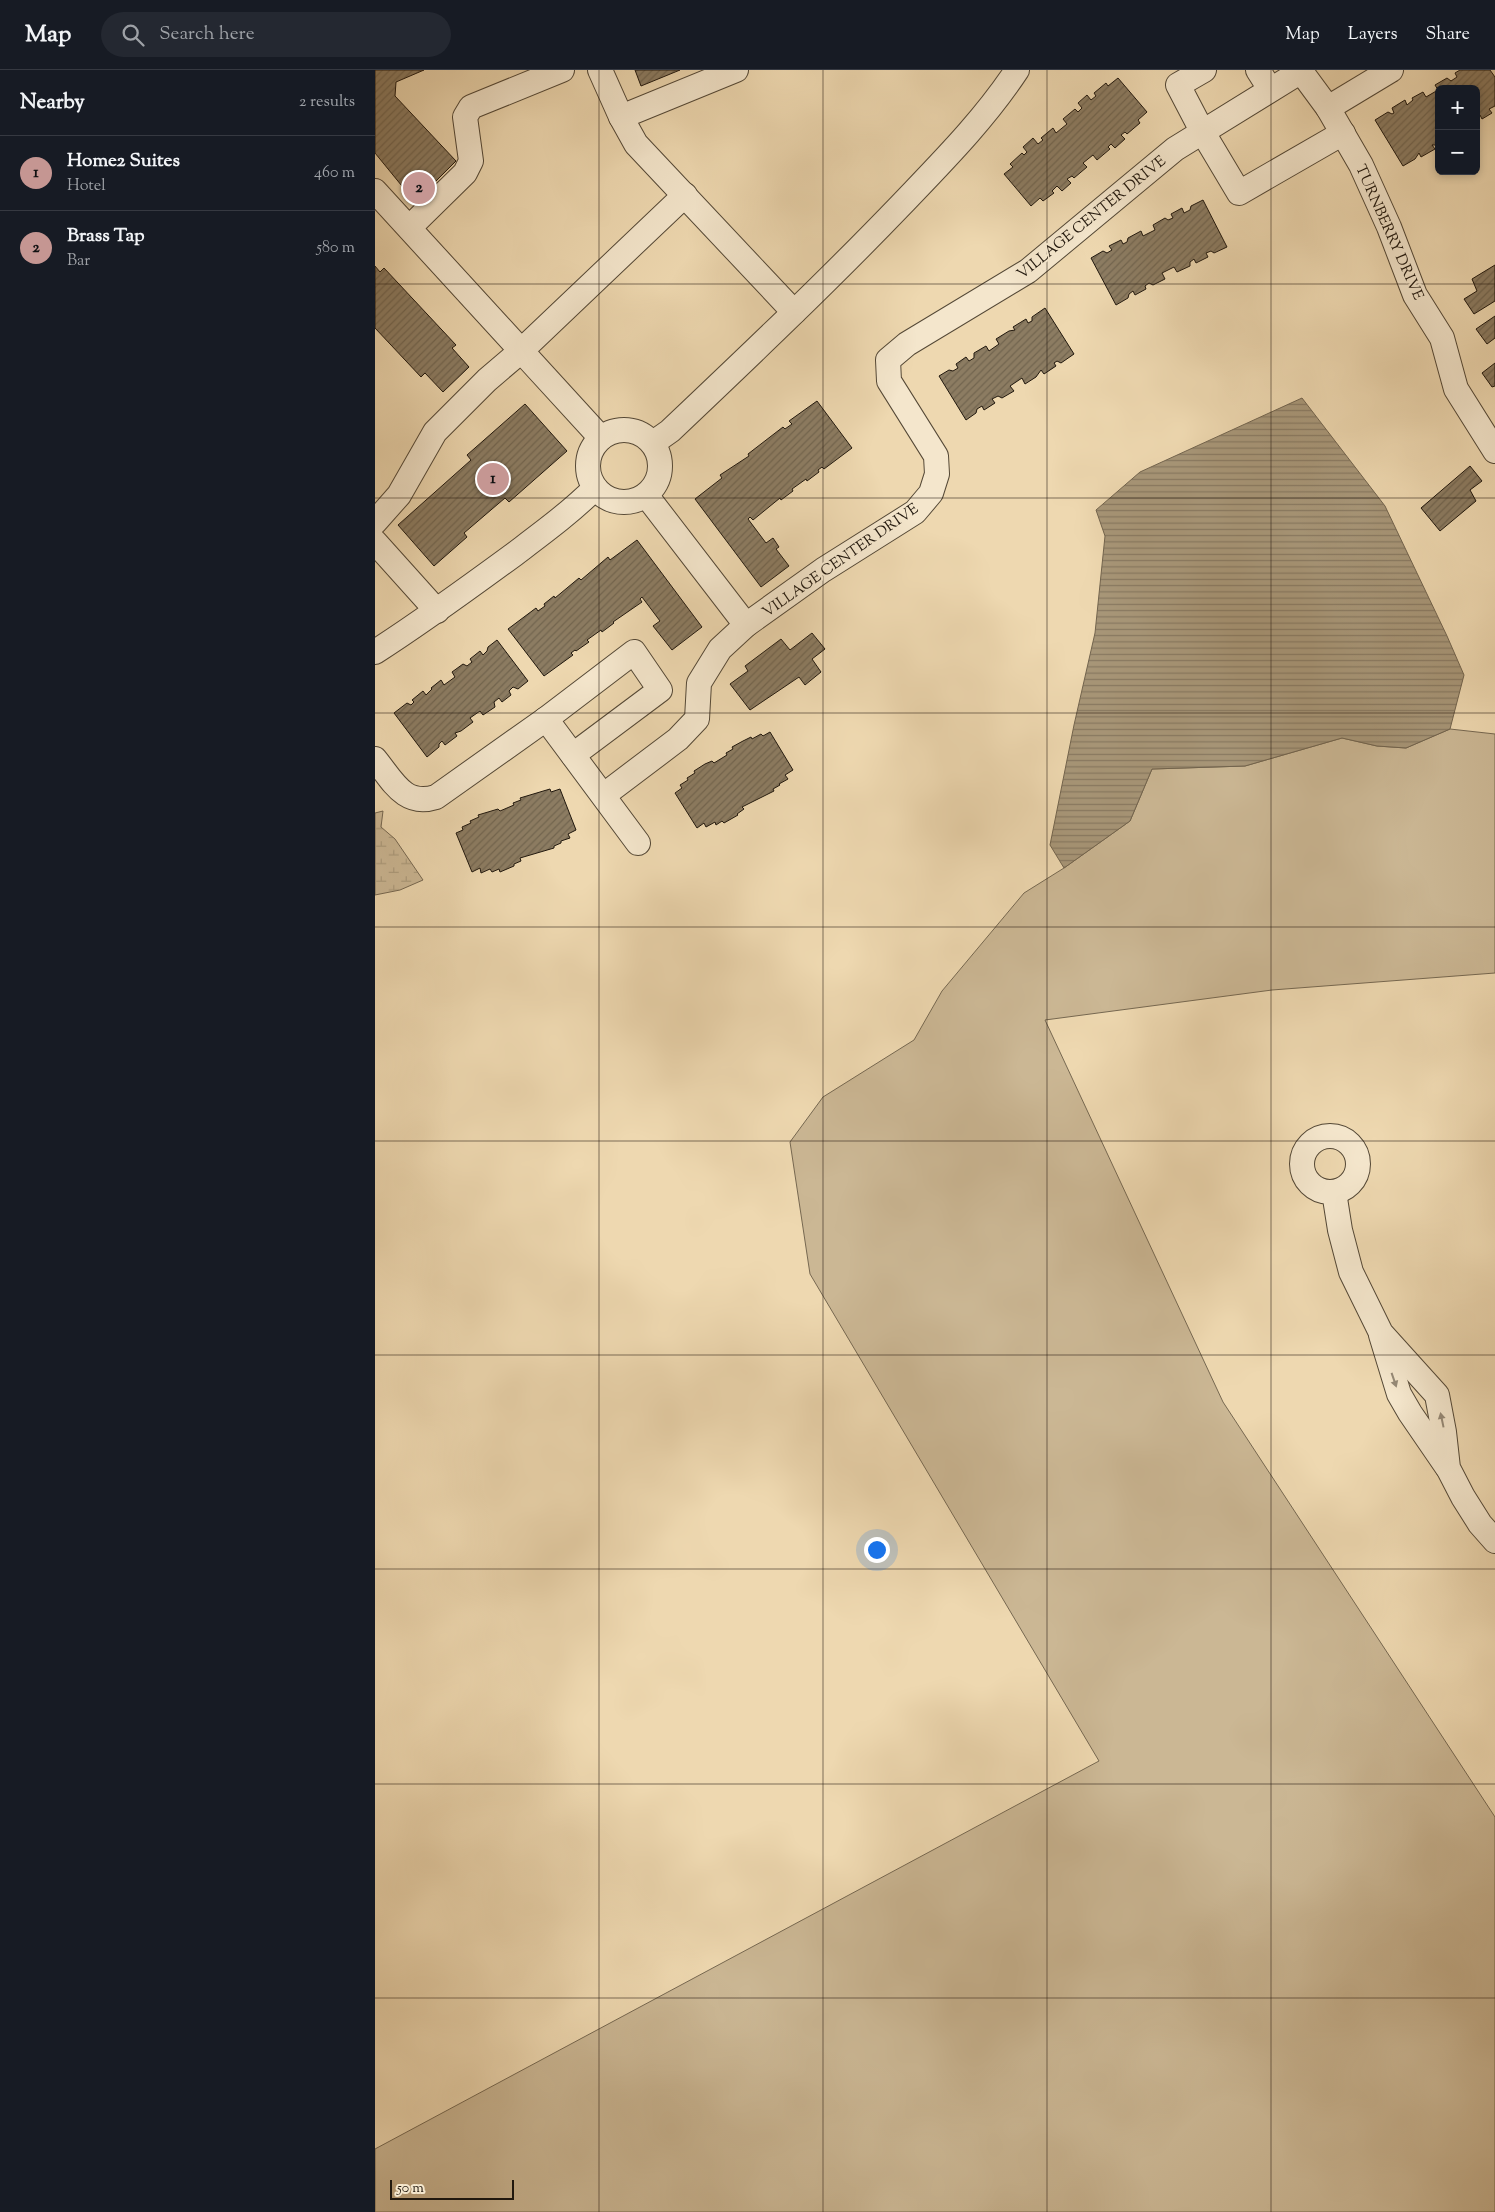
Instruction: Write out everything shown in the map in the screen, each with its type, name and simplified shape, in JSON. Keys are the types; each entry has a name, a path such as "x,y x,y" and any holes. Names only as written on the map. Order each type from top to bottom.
{"street":[{"path":"410,227 465,173 471,161 465,117 471,107 562,70"},
{"path":"600,70 621,118 636,144 794,312"},
{"path":"621,118 736,70"},
{"path":"653,443 670,431 794,312 969,134 999,98 1017,70"},
{"path":"1204,70 1179,85 1202,131 1239,193 1343,133"},
{"name":"VILLAGE CENTER DRIVE","path":"604,795 678,740 697,719 699,684 721,649 805,578 915,512 931,493 937,474 936,456 889,381 888,360 907,344 1027,271 1175,149 1202,131 1264,80 1301,70"},
{"name":"TURNBERRY DRIVE","path":"1301,70 1328,108 1365,173 1415,294 1442,338 1456,389 1495,451"},
{"path":"1328,108 1391,70"},
{"path":"375,191 410,227 601,438"},
{"path":"375,522 399,495 435,432 487,380 521,351 685,195"},
{"path":"617,431 634,431 644,435 653,443 659,453 661,464 660,476 655,487 646,495 636,501 625,503 613,501 603,496 595,488 590,478 588,462 594,446 601,438 617,431"},
{"path":"375,652 437,611 532,541 595,488"},
{"path":"646,495 746,626"},
{"path":"375,542 437,611"},
{"path":"375,759 398,788 411,798 423,801 436,797 546,719 633,652 660,690 573,755"},
{"path":"546,719 638,843"},
{"path":"1334,1192 1340,1230 1351,1272 1381,1333 1399,1394 1409,1413 1449,1468 1463,1497 1480,1524 1495,1541"},
{"path":"1381,1333 1437,1395 1449,1468"}],"green space":[{"path":"1450,729 1495,734 1495,973 1272,990 1045,1020 1223,1402 1495,1817 1495,2212 375,2212 375,2149 1099,1761 810,1274 790,1142 823,1097 914,1040 942,991 1024,893 1064,868 1130,821 1152,769 1245,766 1342,738 1377,746 1406,748"},
{"path":"383,811 381,827 395,839 423,880 400,890 375,895 375,813"}],"shaded area":[{"path":"1302,398 1385,506 1447,636 1464,675 1450,729 1406,748 1377,746 1342,738 1245,766 1152,769 1130,821 1064,868 1050,845 1095,633 1105,536 1096,510 1140,472"}],"building":[{"path":"375,70 424,70 396,82 395,96 456,161 415,202 375,153"},
{"path":"635,70 680,70 641,86"},
{"path":"1460,70 1490,70 1495,77 1495,106 1489,109 1492,113 1482,119 1480,115 1480,85 1435,85 1447,78 1451,81 1457,77 1455,73"},
{"path":"1118,78 1147,112 1138,120 1140,123 1127,134 1125,132 1121,135 1125,139 1115,148 1111,144 1108,147 1110,149 1097,160 1093,155 1083,163 1087,167 1074,178 1072,176 1067,179 1071,183 1062,191 1057,186 1052,191 1054,193 1043,201 1040,198 1031,206 1004,174 1013,167 1010,164 1022,153 1024,155 1027,152 1023,147 1033,138 1038,144 1043,140 1041,138 1053,128 1056,133 1067,124 1063,119 1075,109 1078,112 1082,108 1078,103 1087,95 1091,100 1096,96 1094,93 1106,83 1108,86"},
{"path":"1423,92 1426,97 1435,92 1435,145 1432,145 1435,149 1421,157 1419,153 1415,159 1403,166 1375,120 1388,112 1394,113 1392,108 1405,100 1407,105 1413,100 1412,98"},
{"path":"1203,200 1227,247 1214,253 1211,251 1206,253 1208,257 1196,263 1194,259 1190,262 1190,266 1177,272 1174,267 1162,273 1165,279 1153,285 1149,283 1145,286 1146,289 1135,295 1133,291 1129,294 1128,298 1116,305 1091,258 1103,251 1107,253 1112,250 1109,246 1121,240 1123,244 1127,242 1128,238 1141,231 1143,236 1155,230 1153,225 1165,218 1168,220 1173,218 1171,214 1182,208 1184,213 1190,210 1191,206"},
{"path":"1495,265 1495,301 1474,314 1464,299 1477,291 1472,279"},
{"path":"375,266 380,272 384,268 456,345 452,348 469,367 443,392 425,373 421,377 375,328"},
{"path":"1045,308 1074,354 1061,363 1057,361 1054,363 1056,366 1044,374 1041,370 1036,377 1025,384 1022,378 1010,386 1014,391 1002,398 998,396 992,399 995,403 984,410 982,406 966,420 939,376 949,370 953,371 958,368 956,364 966,357 969,361 974,358 974,353 986,346 989,351 999,344 996,339 1009,331 1015,330 1013,327 1026,319 1028,323 1032,321 1032,317"},
{"path":"1495,316 1495,338 1487,344 1476,329"},
{"path":"1495,363 1495,386 1492,387 1482,373"},
{"path":"817,401 852,448 824,469 822,467 818,470 819,472 792,489 793,491 781,500 780,498 753,520 750,517 748,519 766,543 773,538 779,547 776,549 789,566 761,587 695,499 722,478 720,475 749,456 748,454 783,427 785,429 792,424 789,421"},
{"path":"525,404 567,451 509,502 505,498 464,533 467,537 434,566 398,525 471,460 467,455"},
{"path":"1470,466 1482,481 1470,490 1476,501 1440,531 1421,508"},
{"path":"637,540 702,627 672,650 653,626 660,621 642,597 640,599 642,602 602,632 601,630 587,640 589,642 571,653 573,655 544,676 508,629 536,608 538,611 545,606 544,604 554,596 555,598 579,578 581,580 608,557 610,560"},
{"path":"812,633 825,649 812,659 821,672 805,685 799,677 750,710 730,684 748,671 745,666 781,639 790,650"},
{"path":"497,640 528,681 518,689 513,687 509,691 511,695 502,702 499,698 494,702 495,707 483,715 480,711 470,718 473,722 455,733 457,736 445,745 442,741 439,747 427,757 394,713 407,703 411,705 414,702 412,700 423,691 426,695 441,680 444,685 455,677 452,672 463,664 467,666 472,662 470,659 480,651 483,655 488,647"},
{"path":"770,732 793,770 785,775 788,779 773,789 774,791 742,807 744,809 738,815 724,823 722,821 716,825 715,822 706,827 704,823 697,828 675,793 682,788 680,785 695,773 694,771 712,761 714,763 727,755 726,753 733,749 732,747 751,737 752,739"},
{"path":"550,789 551,792 560,789 576,830 568,834 570,838 561,841 554,848 520,858 521,861 514,864 514,866 500,872 499,869 492,872 490,869 481,873 480,868 472,872 456,833 463,830 462,827 471,823 470,821 479,817 478,815 498,809 500,811 514,805 513,803 521,800 520,798"}],"place":[{"name":"Brass Tap","path":"419,188"},
{"name":"Home2 Suites","path":"493,479"}]}
